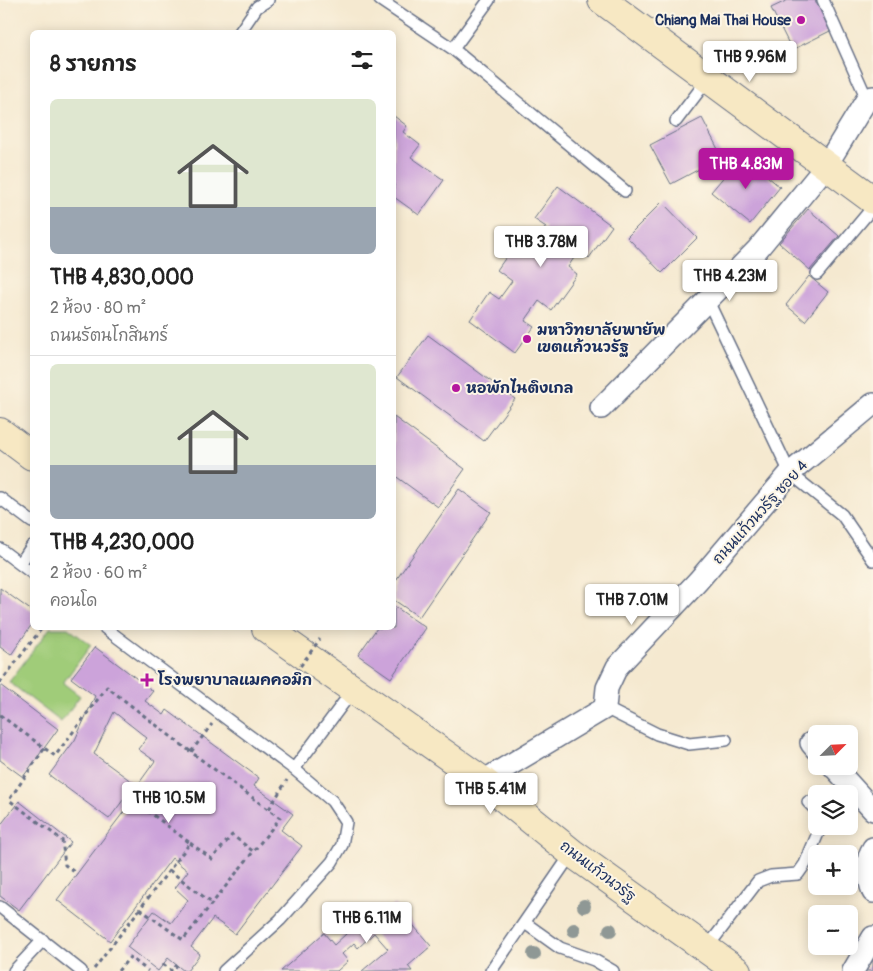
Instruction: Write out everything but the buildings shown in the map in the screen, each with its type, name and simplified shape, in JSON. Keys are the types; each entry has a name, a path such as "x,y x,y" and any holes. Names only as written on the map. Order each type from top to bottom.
{"street":[{"path":"602,0 873,200"},
{"path":"601,408 757,250 826,166 870,98"},
{"name":"ถนนแก้วนวรัฐ ซอย 4","path":"605,708 608,688 617,667 698,581 790,473 873,404"},
{"path":"0,432 30,454"},
{"name":"ถนนแก้วนวรัฐ","path":"269,630 483,781 572,853 735,970"},
{"path":"483,781 605,708"},
{"path":"840,775 873,810"},
{"path":"873,848 868,859 870,883 873,892"},
{"path":"853,971 873,937"}],"lane":[{"path":"241,30 257,7 268,0"},
{"path":"380,0 453,49 625,191"},
{"path":"453,49 489,0"},
{"path":"823,0 870,98"},
{"path":"676,121 708,79"},
{"path":"817,274 873,207"},
{"path":"708,299 790,473 842,515 873,560"},
{"path":"0,498 30,520"},
{"path":"0,549 30,572"},
{"path":"20,564 30,549"},
{"path":"109,630 294,769 332,802 346,822 342,845 332,862 280,920 224,971"},
{"path":"294,769 352,690"},
{"path":"605,708 657,734 689,744 726,740"},
{"path":"706,949 758,881 771,876 798,874 805,864 817,835"},
{"path":"494,970 572,853"},
{"path":"0,906 82,971"},
{"path":"525,923 560,948 594,960 613,971"},
{"path":"14,971 43,940"}],"path":[{"path":"0,683 40,630"},
{"path":"292,678 320,639"},
{"path":"0,715 55,756 108,687 280,818 183,940 140,909"},
{"path":"191,752 220,713"},
{"path":"44,749 9,800 62,840 65,865 76,874"},
{"path":"269,809 294,769"},
{"path":"140,804 212,859 232,835 254,852"},
{"path":"92,971 190,843"},
{"path":"170,870 213,904"},
{"path":"118,971 130,957 148,971"},
{"path":"163,964 172,971 177,966"}],"green space":[{"path":"48,630 71,630 91,645 63,683 80,696 61,722 9,682"}],"place":[{"name":"Chiang Mai Thai House","path":"801,20"},
{"name":"มหาวิทยาลัยพายัพ เขตแก้วนวรัฐ","path":"527,339"},
{"name":"หอพักไนติงเกล","path":"456,388"},
{"name":"โรงพยาบาลแมคคอมิก","path":"147,680"}]}
